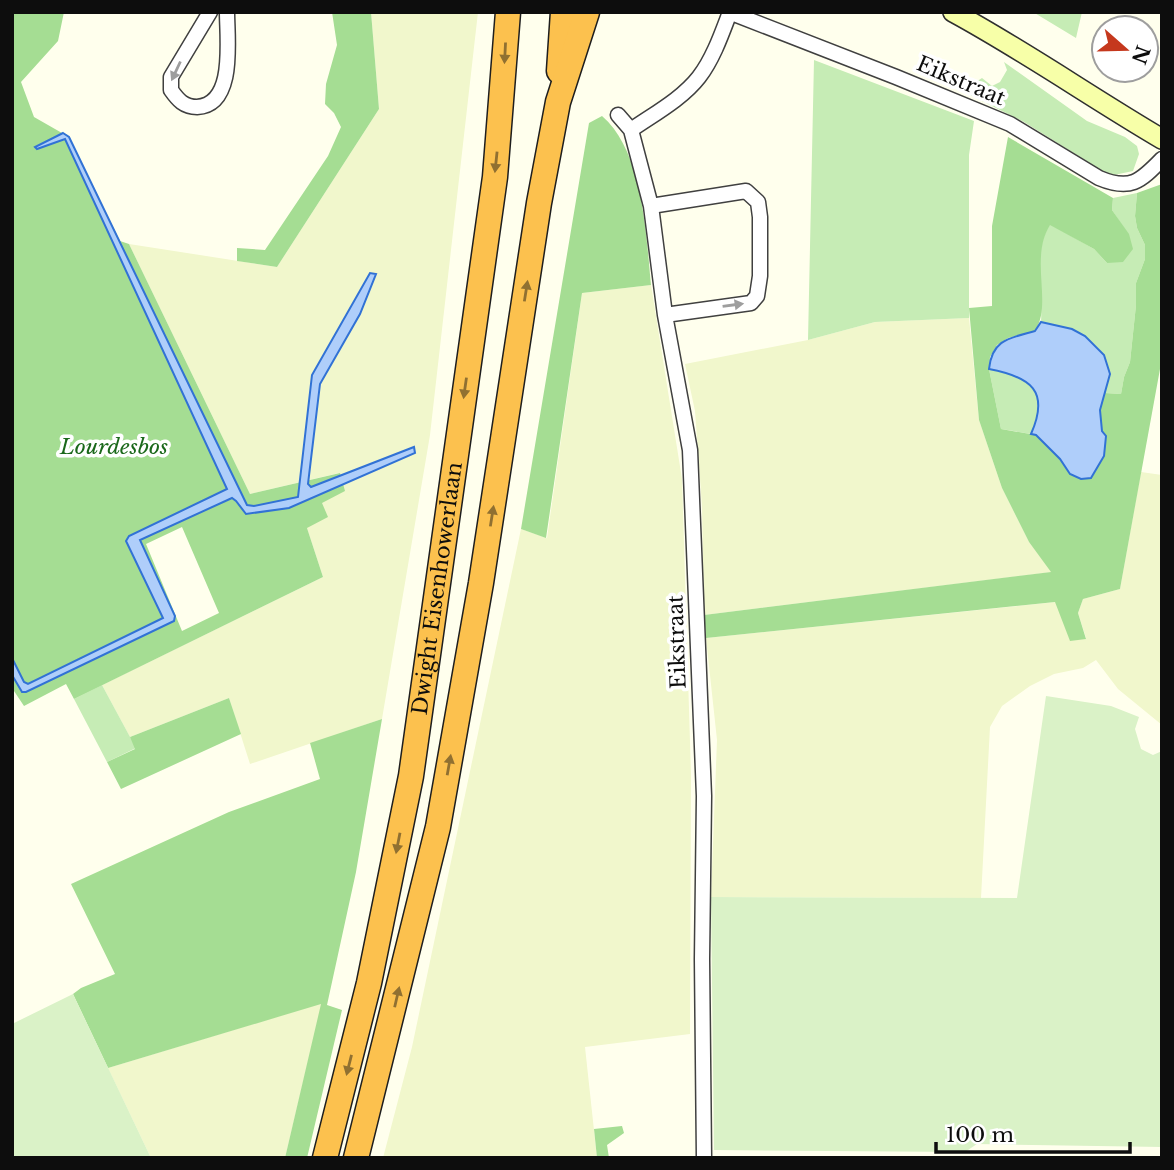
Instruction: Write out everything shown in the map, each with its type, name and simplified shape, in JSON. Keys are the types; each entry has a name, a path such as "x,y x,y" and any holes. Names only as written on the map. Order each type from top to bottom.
{"highway":[{"name":"Dwight Eisenhowerlaan","path":"325,1158 369,983 411,776 482,271 503,94 508,12"},
{"path":"558,102 562,12"},
{"path":"558,102 587,12"},
{"name":"Dwight Eisenhowerlaan","path":"356,1158 372,1103 438,827 481,583 539,203 558,102"}],"street":[{"path":"210,12 172,77 171,90 179,101 189,107 205,106 221,93 227,71 227,12"},
{"name":"Eikstraat","path":"631,130 688,90 701,75 729,12 1010,124 1099,178 1114,184 1129,185 1144,177 1162,159"},
{"path":"953,12 1028,55 1162,139"},
{"name":"Eikstraat","path":"618,115 631,130 651,206 665,316 690,450 704,796 704,1158"},
{"path":"651,206 746,191 758,202 760,217 760,276 757,296 751,303 665,316"}],"green space":[{"name":"Lourdesbos","path":"12,12 64,12 58,41 21,82 34,117 69,137 120,241 129,244 250,494 340,473 345,491 322,503 328,517 307,528 323,577 74,699 66,684 24,706 12,688","holes":["182,527 219,613 182,631 146,544"]},
{"path":"332,12 371,12 379,109 277,267 237,261 237,248 265,250 328,156 341,127 334,113 325,104 326,84 337,45"},
{"path":"371,12 478,12 430,435 382,719 250,764 229,698 130,737 102,685 323,577 307,528 339,473 250,494 129,244 277,267 379,109"},
{"path":"1033,12 1082,12 1076,38"},
{"path":"814,60 974,121 969,155 969,318 875,322 808,340"},
{"path":"1004,62 1087,121 1125,137 1137,146 1139,154 1133,171 1114,175 1104,172 1024,122 962,91 982,78 992,86 1000,82 1007,70"},
{"path":"602,116 616,131 634,171 644,218 651,285 582,293 546,538 521,529 589,123"},
{"path":"1008,137 1113,198 1112,210 1129,234 1133,249 1123,262 1107,263 1094,249 1050,225 1041,252 1042,307 1035,331 1008,338 997,345 990,357 989,369 1001,429 1036,435 1060,459 1070,474 1102,431 1100,410 1105,393 1121,394 1130,362 1136,283 1145,259 1145,245 1135,216 1137,193 1162,184 1162,358 1120,589 1083,599 1078,613 1086,639 1070,641 1055,602 706,638 704,615 1051,572 1029,542 1002,488 979,420 969,308 992,306 992,226"},
{"path":"1137,193 1135,216 1145,245 1145,259 1136,283 1130,362 1121,394 1105,393 1108,376 1101,351 1082,336 1041,322 1041,247 1050,224 1094,249 1107,263 1128,234 1112,210 1113,198"},
{"path":"651,285 682,479 691,775 690,1034 585,1047 597,1158 383,1158 412,1047 521,529 547,538 582,293"},
{"path":"969,318 979,420 1002,488 1029,542 1052,572 704,615 702,506 695,411 685,364 808,340 875,322"},
{"path":"989,369 1016,376 1033,388 1038,407 1031,434 1001,429"},
{"path":"1141,472 1162,475 1162,725 1118,689 1096,660 1083,668 1054,674 1030,686 1002,706 990,727 981,898 711,897 717,740 706,638 1056,602 1070,640 1086,638 1078,613 1083,599 1120,589"},
{"path":"102,685 136,748 107,762 74,699"},
{"path":"1046,696 1111,706 1139,717 1135,729 1141,749 1153,755 1162,751 1162,1147 977,1144 965,1152 714,1150 711,897 1017,898"},
{"path":"229,698 241,734 121,789 107,762 135,749 130,737"},
{"path":"382,719 356,872 327,1005 342,1010 307,1158 285,1158 321,1004 108,1068 73,994 115,974 71,884 229,812 320,779 310,743"},
{"path":"73,994 151,1158 12,1158 12,1024"},
{"path":"322,1003 285,1158 151,1158 108,1068"},
{"path":"622,1126 624,1133 607,1145 609,1158 597,1158 594,1129"}],"water":[{"path":"63,133 69,137 247,505 298,497 312,375 370,273 376,274 360,314 320,384 308,484 311,487 414,447 415,453 289,508 246,514 232,498 140,540 175,616 174,621 22,692 12,675 12,658 24,682 28,684 163,618 126,541 129,536 227,489 65,139 37,149 35,147"},
{"path":"1041,322 1072,329 1085,336 1104,355 1110,374 1100,410 1102,431 1106,436 1104,456 1091,478 1081,479 1070,474 1060,459 1036,435 1031,434 1038,407 1033,388 1016,376 989,369 998,346 1010,338 1035,331"}]}
